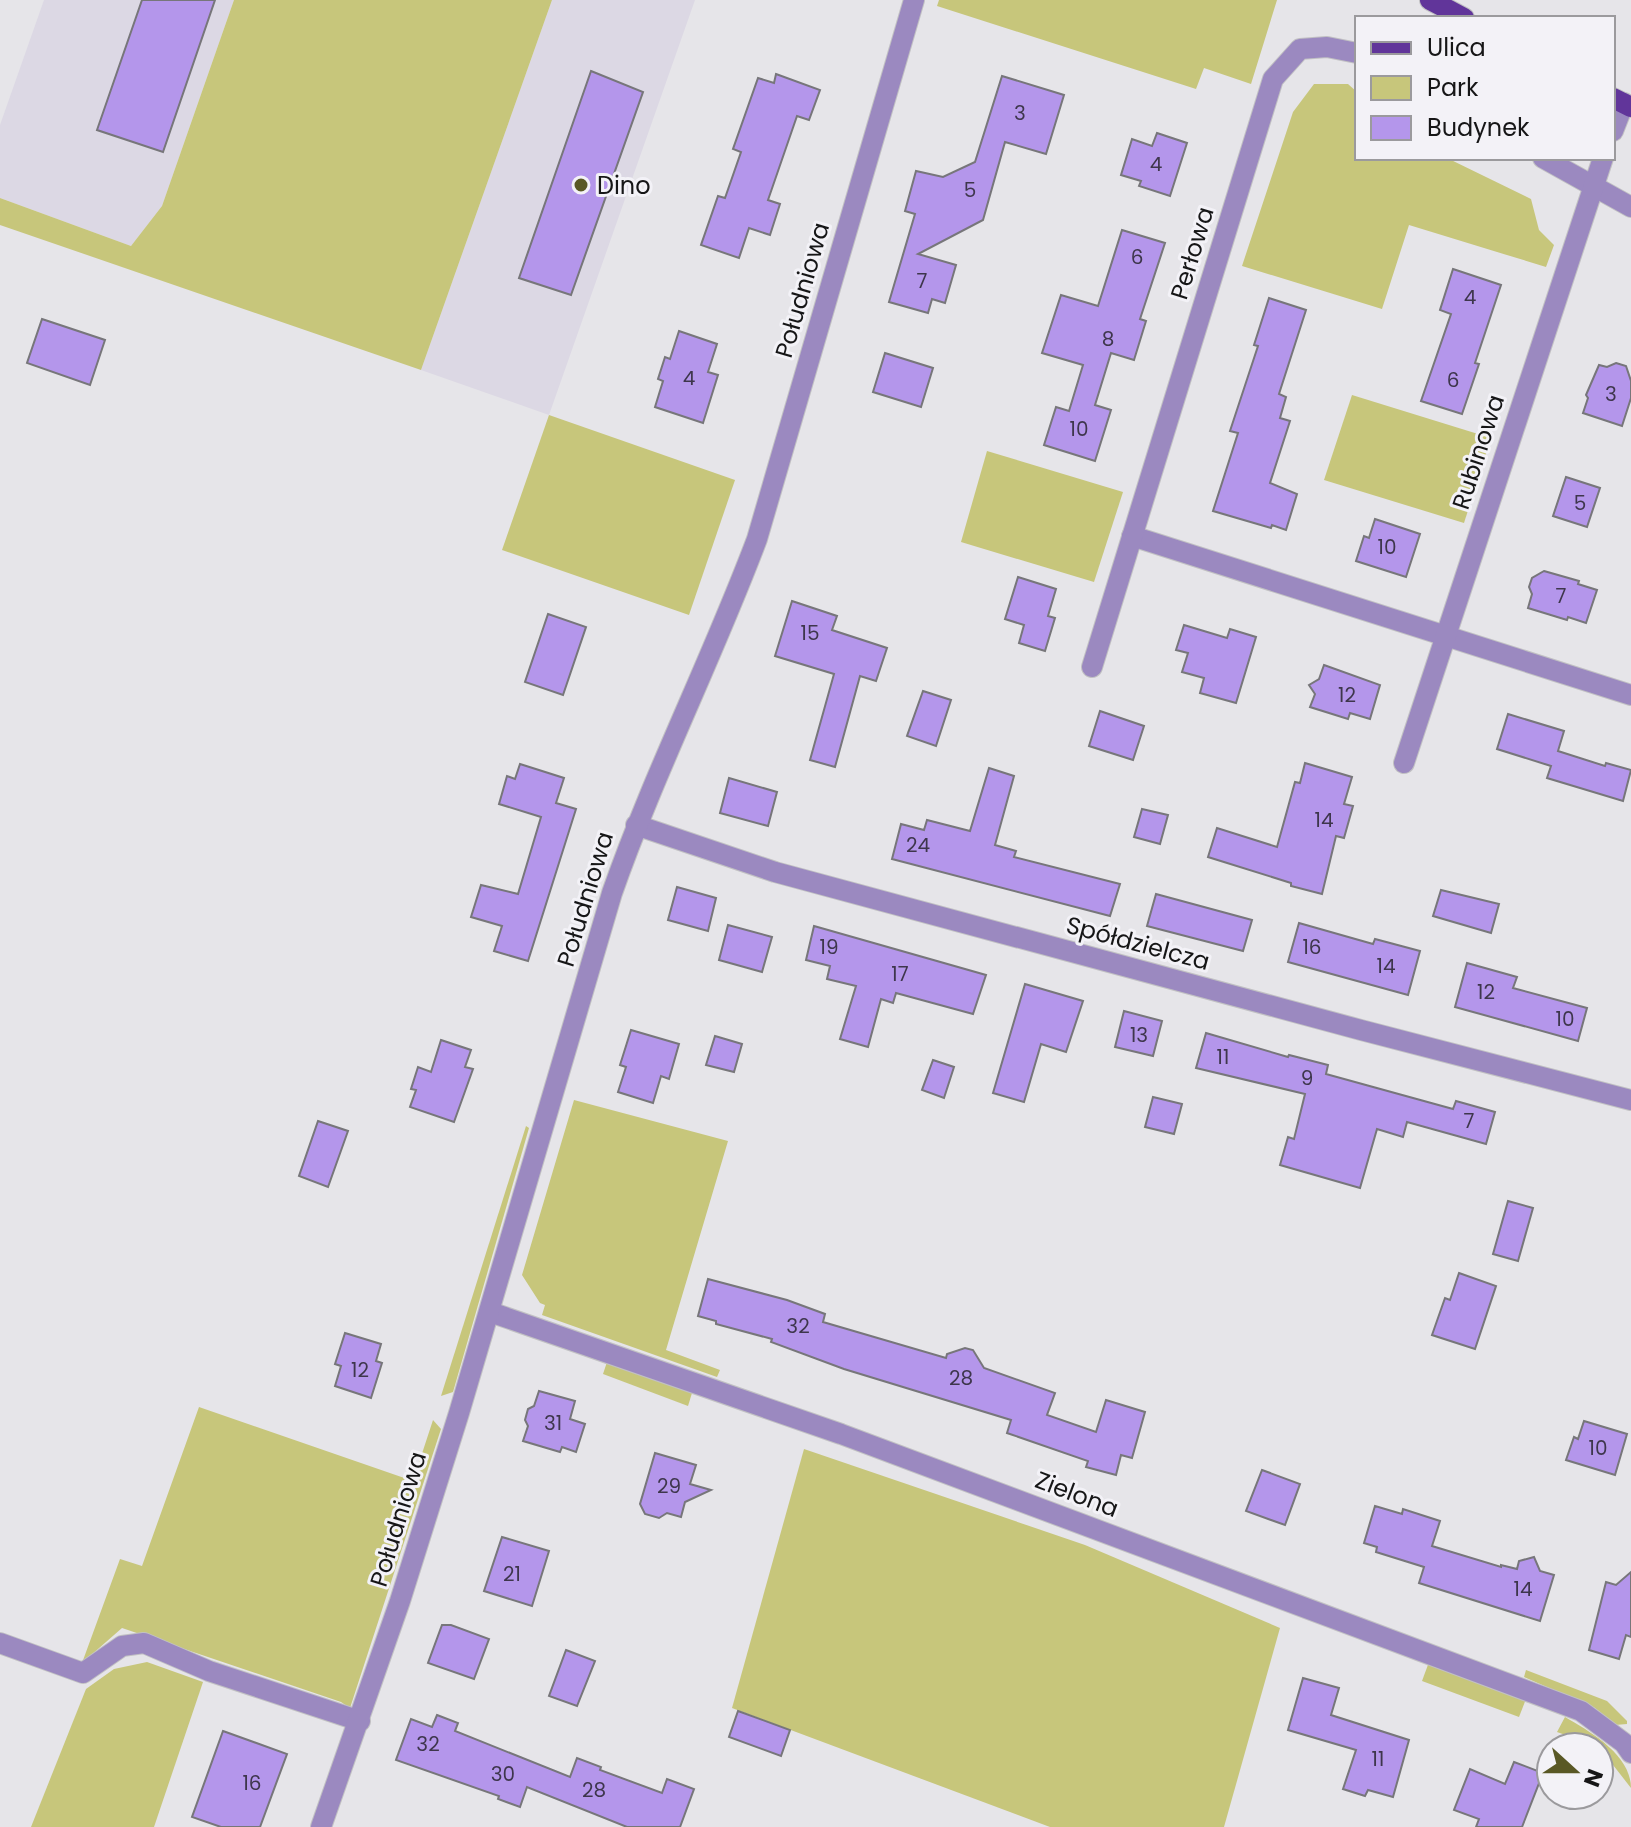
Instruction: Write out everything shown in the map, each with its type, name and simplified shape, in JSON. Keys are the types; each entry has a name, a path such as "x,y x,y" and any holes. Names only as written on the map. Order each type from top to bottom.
{"main road":[{"path":"1430,0 1460,16"}],"street":[{"name":"Południowa","path":"329,1825 490,1312 612,893 636,825 757,539 914,0"},
{"name":"Perłowa","path":"1092,667 1273,79 1300,49 1327,47 1355,53"},
{"path":"1615,125 1623,103"},
{"path":"1546,160 1631,207"},
{"name":"Rubinowa","path":"1404,763 1602,160"},
{"path":"1132,536 1631,695"},
{"name":"Spółdzielcza","path":"636,825 775,872 1631,1100"},
{"name":"Zielona","path":"490,1312 841,1434 1581,1711 1624,1743 1631,1753"},
{"path":"0,1643 83,1673 122,1646 144,1643 209,1671 360,1721"}],"shaded area":[{"path":"44,0 234,0 162,206 131,246 0,198 0,125"},
{"path":"552,0 695,0 549,415 421,370"}],"green space":[{"path":"234,0 552,0 421,370 0,225 0,198 131,246 162,206"},
{"path":"939,0 1277,0 1251,84 1204,68 1196,89 937,6"},
{"path":"1314,84 1348,84 1355,90 1355,160 1451,160 1531,199 1539,230 1554,245 1546,267 1409,225 1382,309 1242,266 1293,112"},
{"path":"1352,395 1491,438 1464,523 1324,480"},
{"path":"549,415 735,480 689,615 502,550"},
{"path":"987,451 1123,492 1094,582 961,542"},
{"path":"574,1100 728,1141 666,1350 720,1370 717,1377 542,1315 545,1305 540,1303 522,1275"},
{"path":"526,1126 529,1128 453,1392 441,1396"},
{"path":"607,1362 692,1393 688,1406 603,1374"},
{"path":"199,1407 413,1481 433,1420 441,1429 350,1708 341,1702 122,1628 82,1663 120,1559 142,1566"},
{"path":"804,1449 1085,1545 1280,1628 1224,1827 1050,1827 732,1708"},
{"path":"147,1662 203,1682 154,1827 31,1827 86,1689 114,1669"},
{"path":"1429,1662 1526,1699 1519,1717 1422,1681"},
{"path":"1526,1670 1607,1701 1627,1724 1615,1725 1595,1708 1524,1677"},
{"path":"1565,1717 1587,1731 1558,1731"},
{"path":"1615,1753 1624,1765 1631,1788 1615,1768"}],"building":[{"path":"142,0 215,0 163,152 97,130"},
{"name":"Dino","path":"591,71 643,92 571,295 519,278"},
{"path":"776,74 820,90 809,120 797,116 768,200 780,204 770,235 749,228 739,258 701,245 718,196 725,198 741,152 733,149 758,78 774,83"},
{"path":"1002,76 1064,95 1046,154 1005,142 983,220 918,254 956,265 945,303 932,299 928,313 889,302 915,214 905,211 916,171 943,177 975,162"},
{"path":"1157,133 1187,143 1170,196 1139,186 1141,181 1121,175 1132,139 1152,146"},
{"path":"1122,230 1165,243 1140,319 1146,321 1134,360 1111,353 1095,405 1111,410 1095,461 1044,445 1056,407 1069,411 1083,365 1042,353 1061,295 1098,306"},
{"path":"1453,269 1501,285 1462,414 1421,401 1451,314 1440,310"},
{"path":"1269,298 1306,310 1279,394 1286,397 1280,418 1290,421 1270,483 1297,494 1286,530 1213,511 1238,433 1230,431 1258,346 1254,345"},
{"path":"42,319 105,340 90,385 27,363"},
{"path":"679,331 717,344 708,372 718,375 703,423 655,407 663,381 658,379 665,357 670,359"},
{"path":"885,353 933,368 921,407 873,392"},
{"path":"1616,363 1626,366 1631,381 1631,398 1622,426 1583,413 1588,398 1586,395 1599,365 1607,367"},
{"path":"1566,477 1600,488 1587,527 1553,516"},
{"path":"1375,519 1420,534 1406,577 1356,561 1364,536 1369,538"},
{"path":"1544,571 1597,590 1586,623 1528,608 1532,578"},
{"path":"1018,577 1056,589 1048,616 1055,618 1045,651 1019,643 1024,625 1005,619"},
{"path":"792,601 837,616 832,630 887,648 876,681 860,676 835,767 810,760 834,674 775,656"},
{"path":"548,614 586,627 563,695 525,682"},
{"path":"1184,625 1227,638 1230,629 1256,637 1236,703 1200,693 1204,678 1182,672 1188,653 1176,650"},
{"path":"1324,665 1380,685 1370,719 1350,713 1348,719 1310,707 1315,694 1309,685 1319,679"},
{"path":"923,691 951,700 936,746 907,736"},
{"path":"1100,711 1144,726 1133,760 1089,746"},
{"path":"1508,714 1564,731 1558,751 1605,766 1606,763 1631,770 1623,801 1547,778 1551,766 1497,749"},
{"path":"1305,763 1352,777 1344,804 1353,806 1344,838 1336,836 1322,894 1208,857 1217,828 1277,847 1295,782 1300,783"},
{"path":"520,764 564,778 556,803 576,809 528,961 494,951 502,926 471,917 481,885 518,894 541,817 499,804 507,776 515,779"},
{"path":"989,768 1014,776 995,845 1016,851 1014,857 1120,884 1110,916 892,859 901,824 924,830 927,820 970,831"},
{"path":"729,778 777,792 768,826 720,813"},
{"path":"1142,809 1168,815 1160,844 1134,837"},
{"path":"677,887 716,898 708,931 668,920"},
{"path":"1441,890 1499,904 1491,933 1433,916"},
{"path":"1156,894 1252,920 1243,951 1147,926"},
{"path":"1299,923 1373,944 1375,939 1420,951 1408,995 1288,962"},
{"path":"728,925 772,937 762,972 719,960"},
{"path":"814,926 986,975 973,1014 896,993 893,1003 881,999 868,1047 840,1039 856,986 827,979 830,966 806,960"},
{"path":"1467,963 1517,977 1513,988 1587,1008 1578,1041 1455,1007"},
{"path":"1025,984 1083,1001 1066,1052 1041,1044 1024,1102 993,1093"},
{"path":"1124,1011 1162,1021 1153,1056 1115,1047"},
{"path":"631,1030 679,1044 669,1079 661,1076 653,1103 618,1092 626,1067 620,1065"},
{"path":"1206,1033 1288,1057 1328,1065 1326,1074 1453,1109 1456,1101 1495,1112 1486,1144 1407,1122 1403,1137 1377,1129 1360,1188 1280,1165 1288,1137 1294,1139 1305,1094 1196,1068"},
{"path":"715,1036 742,1044 734,1072 706,1065"},
{"path":"441,1040 471,1050 465,1067 473,1069 454,1122 410,1107 416,1090 411,1089 418,1067 431,1072"},
{"path":"933,1060 954,1067 944,1098 922,1090"},
{"path":"1153,1097 1182,1104 1174,1134 1145,1127"},
{"path":"318,1121 348,1131 328,1187 299,1176"},
{"path":"1508,1201 1533,1208 1518,1261 1493,1254"},
{"path":"1459,1273 1496,1286 1475,1349 1432,1335 1445,1298 1450,1300"},
{"path":"708,1279 787,1300 825,1314 823,1322 946,1358 947,1354 965,1348 973,1350 984,1368 1055,1393 1047,1415 1096,1432 1106,1400 1145,1412 1132,1458 1121,1455 1116,1475 1086,1467 1088,1461 1007,1433 1011,1420 844,1369 771,1342 772,1339 716,1324 716,1321 698,1316"},
{"path":"345,1333 381,1344 376,1361 382,1363 371,1398 335,1386 341,1366 335,1364"},
{"path":"539,1391 575,1401 570,1419 585,1424 576,1452 562,1447 560,1452 523,1441 528,1426 525,1420 528,1409 534,1406"},
{"path":"1584,1421 1627,1434 1615,1475 1566,1460"},
{"path":"655,1453 696,1465 690,1484 711,1490 685,1502 681,1517 667,1513 659,1518 645,1514 640,1504"},
{"path":"1262,1470 1300,1484 1285,1525 1246,1511"},
{"path":"1375,1506 1402,1514 1403,1509 1440,1521 1432,1546 1517,1569 1519,1561 1534,1557 1540,1571 1554,1575 1540,1621 1419,1583 1424,1567 1376,1552 1377,1547 1364,1543"},
{"path":"502,1537 549,1551 532,1606 484,1591"},
{"path":"1631,1572 1631,1637 1626,1635 1619,1659 1589,1650 1606,1582 1616,1585"},
{"path":"442,1625 451,1625 489,1639 474,1679 428,1663"},
{"path":"566,1650 595,1661 577,1706 549,1696"},
{"path":"1303,1678 1339,1688 1331,1715 1409,1740 1393,1797 1368,1790 1365,1796 1343,1789 1356,1750 1288,1730"},
{"path":"738,1711 790,1730 781,1756 729,1737"},
{"path":"437,1715 458,1723 455,1731 570,1777 577,1758 662,1793 667,1779 694,1789 680,1827 627,1827 527,1787 520,1807 498,1799 499,1796 396,1760 411,1719 432,1727"},
{"path":"223,1731 287,1754 260,1827 221,1827 192,1817"},
{"path":"1514,1762 1535,1770 1535,1794 1522,1827 1476,1827 1479,1819 1454,1810 1470,1769 1505,1784"}],"place":[{"name":"Dino","path":"581,185"}]}
